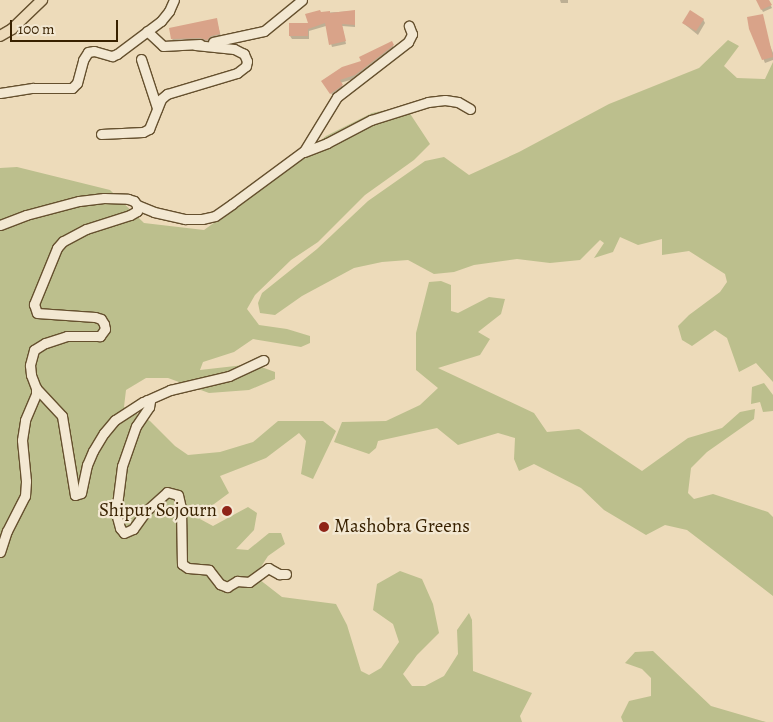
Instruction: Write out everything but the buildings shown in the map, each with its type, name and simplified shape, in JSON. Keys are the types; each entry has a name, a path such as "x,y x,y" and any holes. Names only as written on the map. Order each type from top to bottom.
{"main road":[{"path":"0,36 12,29 42,0"}],"street":[{"path":"0,93 33,88 72,88 77,83 83,60 88,52 94,50 112,56 117,54 169,12 174,0"},
{"path":"147,31 163,46 195,45 244,37 264,31 302,0"},
{"path":"0,225 26,215 79,201 104,198 128,199 134,201 137,206 154,212 185,219 202,219 215,216 301,153 310,143 337,97 408,42 412,34 409,26"},
{"path":"101,134 143,132 149,129 157,108 167,94 237,73 246,66 247,61 244,54 234,49 195,45"},
{"path":"141,60 157,108"},
{"path":"301,153 327,143 371,120 412,106 444,100 458,102 470,109"},
{"path":"0,552 7,531 25,496 22,440 25,420 36,394 30,365 34,350 56,338 100,336 105,329 101,319 95,316 37,313 34,310 34,304 57,248 63,241 86,229 130,215 137,211 137,206"},
{"path":"36,388 62,416 74,494 76,495 81,493 87,465 104,433 115,420 147,400 170,390 229,376 263,360"},
{"path":"147,400 150,402 149,407 136,426 122,466 116,513 120,528 124,533 133,529 146,510 167,492 178,496 181,508 180,554 182,564 188,568 208,570 220,584 227,587 237,581 248,582 268,568 279,574 286,574"}],"green space":[{"path":"728,40 739,46 724,66 737,78 765,79 773,62 773,382 756,363 739,372 727,338 715,330 692,346 682,340 678,326 689,315 720,292 727,282 725,274 689,251 662,255 662,239 638,245 620,237 613,252 594,258 604,243 600,240 580,260 550,263 517,259 474,265 454,272 434,274 408,260 382,262 354,268 302,296 275,315 260,313 258,303 262,293 317,249 368,201 425,161 444,157 469,175 519,152 609,104 699,68"},
{"path":"405,106 430,144 414,160 365,195 318,242 291,260 255,295 247,309 259,325 287,329 310,336 310,343 301,347 253,339 234,352 203,362 200,370 253,364 275,372 275,379 249,390 209,393 168,378 146,378 126,390 124,407 150,421 175,446 188,455 220,452 253,442 278,421 323,421 336,431 313,479 301,474 306,441 299,433 266,458 220,476 229,493 210,507 200,519 213,526 248,507 257,513 254,530 236,549 248,550 269,533 281,533 285,544 268,556 255,576 282,597 336,604 347,625 361,671 369,675 381,668 399,642 393,624 373,610 377,584 400,571 422,579 433,604 439,633 417,655 403,674 412,686 425,686 444,676 458,654 457,630 469,613 472,620 473,671 532,693 520,716 522,722 0,722 0,168 17,167 110,190 144,223 204,230 254,194 326,136 372,113"},
{"path":"441,281 451,285 451,311 458,313 489,297 505,299 501,314 478,332 490,339 480,355 438,368 534,413 547,432 579,429 642,471 688,438 722,428 740,412 755,409 754,419 707,452 691,468 688,493 694,499 713,494 768,512 773,517 773,596 687,530 665,525 646,535 604,510 581,488 534,464 519,471 514,459 515,438 498,433 458,445 437,428 378,441 376,448 369,454 334,442 342,422 386,421 420,405 438,388 416,370 416,333 429,282"},
{"path":"764,383 773,395 773,411 763,412 760,402 751,404 752,387"},
{"path":"653,651 711,706 766,722 623,722 621,717 629,701 651,696 651,678 642,669 625,663 635,652"}],"place":[{"name":"Shipur Sojourn","path":"227,511"},
{"name":"Mashobra Greens","path":"324,527"}]}
